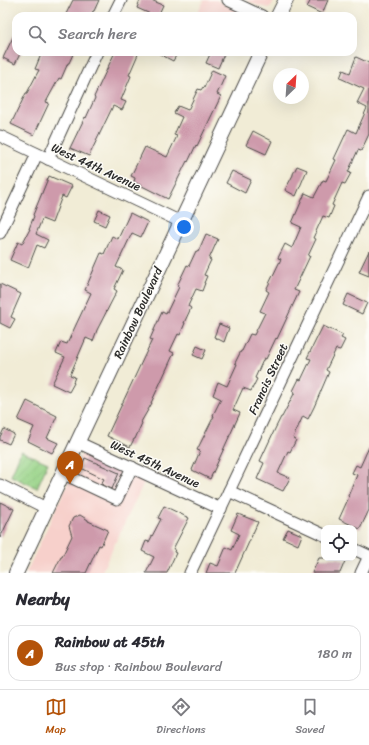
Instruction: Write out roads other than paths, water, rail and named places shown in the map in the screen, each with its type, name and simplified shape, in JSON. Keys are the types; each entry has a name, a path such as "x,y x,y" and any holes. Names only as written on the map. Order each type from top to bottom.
{"main road":[{"path":"280,12 286,0"},
{"name":"Rainbow Boulevard","path":"16,573 259,56"}],"street":[{"path":"115,12 121,0"},
{"path":"228,0 254,12"},
{"path":"48,159 95,56"},
{"name":"West 44th Avenue","path":"0,136 181,222"},
{"path":"0,233 37,154"},
{"name":"Francis Street","path":"190,573 369,196"},
{"name":"West 45th Avenue","path":"78,442 221,509"},
{"path":"62,473 117,499 132,467"},
{"path":"0,485 46,508"},
{"path":"229,491 321,534"},
{"path":"357,550 369,556 361,573"}],"place":[{"name":"Rainbow at 45th","path":"70,484"}]}
